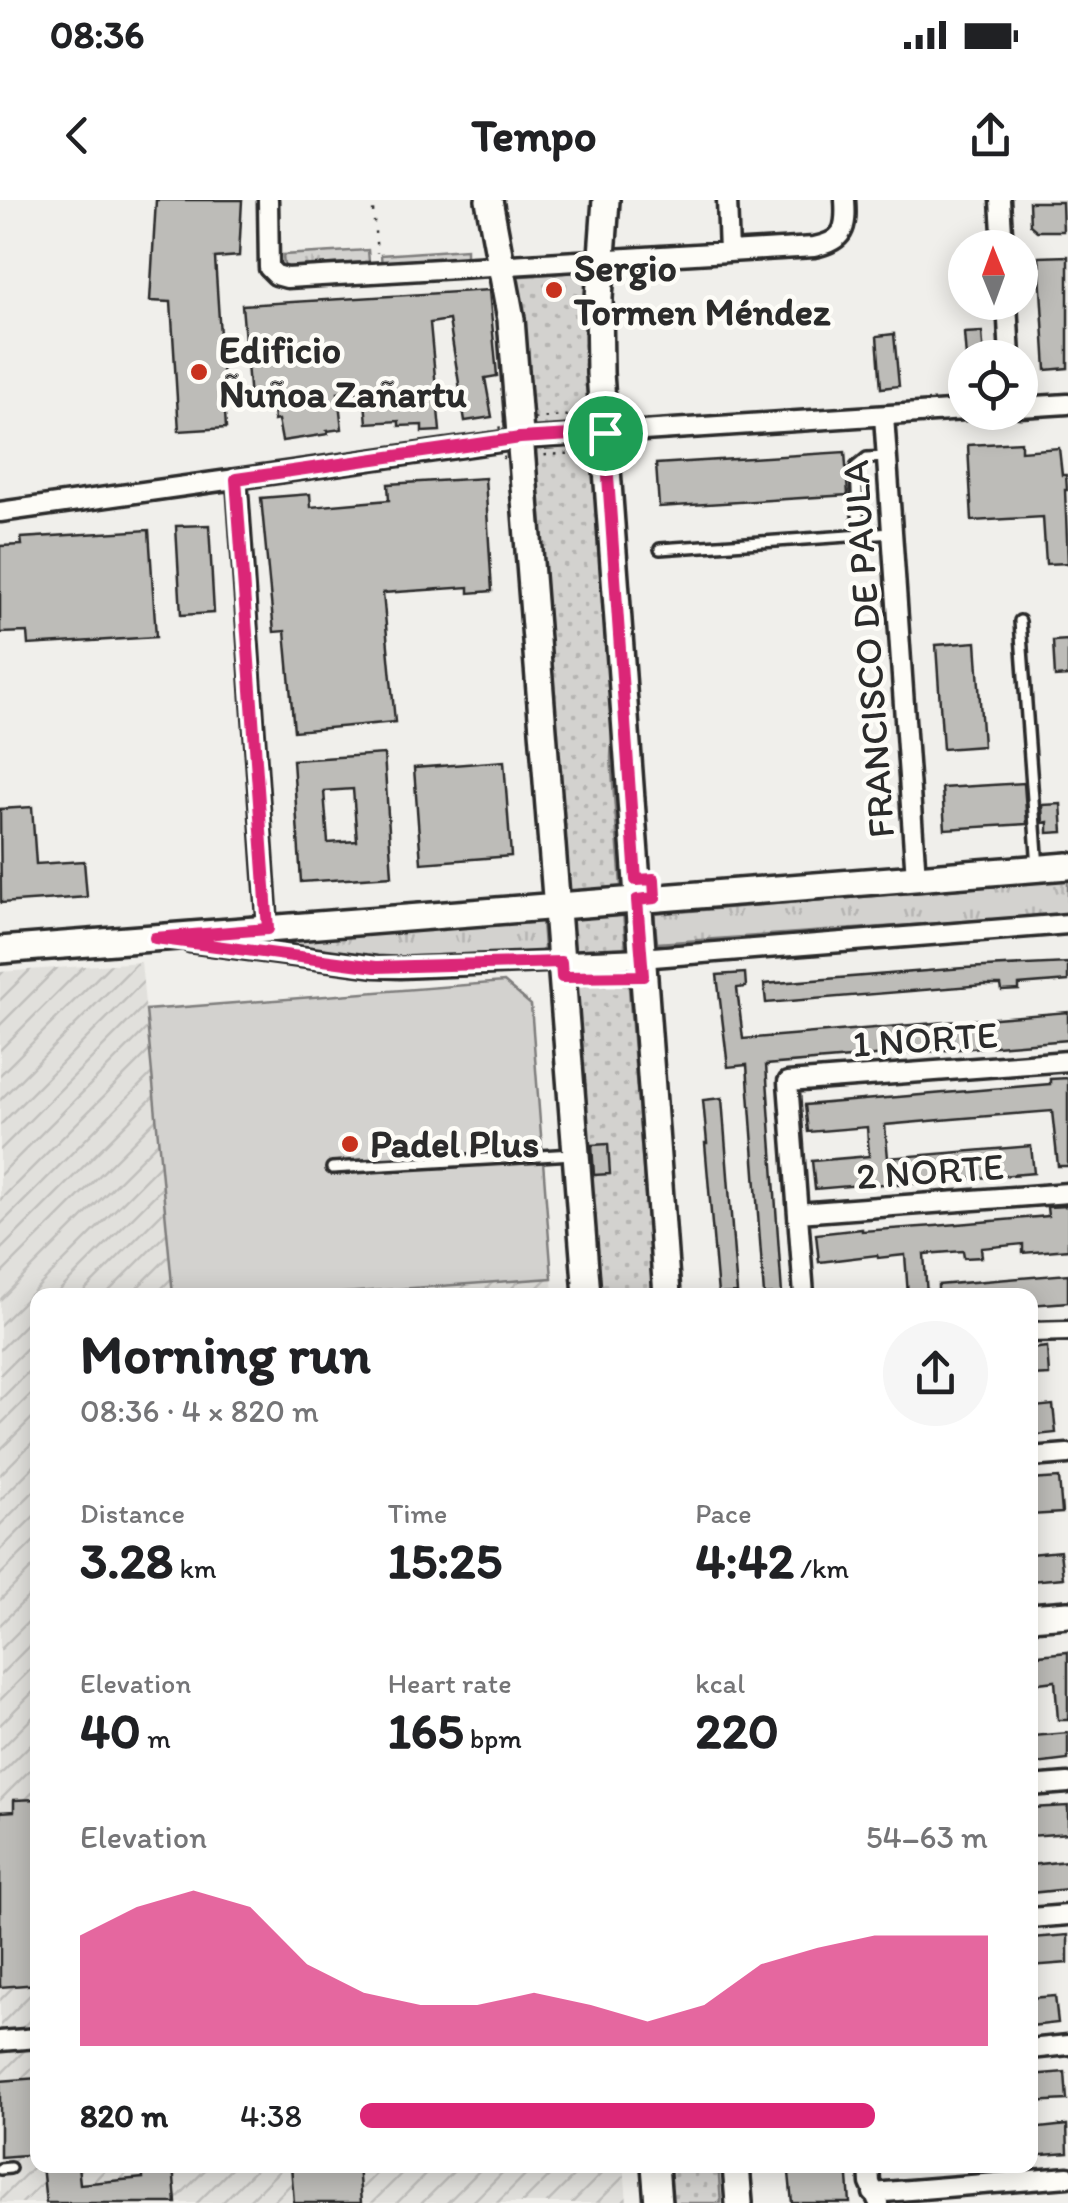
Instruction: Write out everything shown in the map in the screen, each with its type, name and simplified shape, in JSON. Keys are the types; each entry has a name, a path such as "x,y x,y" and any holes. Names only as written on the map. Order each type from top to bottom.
{"main road":[{"path":"489,200 510,318 585,1288"},
{"path":"606,200 599,319 605,433 666,1288"},
{"path":"0,950 1068,866"},
{"path":"1038,1616 1068,1614"},
{"path":"656,2173 658,2203"},
{"path":"737,2173 739,2203"}],"street":[{"path":"268,200 269,268 287,278 814,247 838,238 847,222 845,200"},
{"path":"727,200 730,252"},
{"path":"1000,200 1002,230"},
{"path":"1038,406 1068,404"},
{"path":"0,512 520,438 948,411"},
{"name":"FRANCISCO DE PAULA","path":"884,416 916,878"},
{"path":"236,479 268,929"},
{"path":"155,938 376,967 642,958 1068,924"},
{"name":"1 NORTE","path":"798,1213 788,1082 1068,1061"},
{"name":"2 NORTE","path":"798,1213 1068,1194"},
{"path":"798,1213 803,1288"},
{"path":"1038,1332 1068,1332"},
{"path":"1038,1456 1068,1454"},
{"path":"1038,1785 1068,1783"},
{"path":"1038,1917 1068,1915"},
{"path":"0,2041 30,2039"},
{"path":"1038,2048 1068,2046"},
{"path":"870,2173 876,2198 1068,2177"}],"lane":[{"path":"858,535 856,467 867,458 887,456"},
{"path":"660,549 892,533"},
{"path":"1020,621 1038,869"},
{"path":"332,1168 576,1154"}],"path":[{"path":"372,200 378,272"}],"shaded area":[{"path":"141,962 172,1288 30,1288 30,2173 625,2173 627,2203 0,2203 0,972"},
{"path":"552,1278 553,1288 413,1288"}],"green space":[{"path":"466,249 466,262 382,267 381,255"},
{"path":"368,250 369,262 284,267 283,255"},
{"path":"593,271 614,696 611,758 652,1288 594,1288 508,277"},
{"path":"1068,880 1068,914 657,943 654,914"},
{"path":"537,916 542,921 544,949 540,952 381,957 269,947 269,937"},
{"name":"Padel Plus","path":"504,982 531,1005 552,1278 413,1288 172,1288 146,1010"},
{"path":"663,2173 719,2173 721,2203 665,2203"}],"building":[{"path":"156,200 242,200 239,256 215,258 226,428 179,431 171,302 150,301"},
{"path":"1029,202 1062,202 1063,231 1038,231 1030,225"},
{"path":"1068,256 1068,368 1046,370 1039,257"},
{"path":"489,290 497,376 485,378 492,417 465,421 449,320 430,323 440,431 422,432 422,425 399,426 399,421 367,423 364,391 338,393 342,429 282,441 278,420 274,421 272,397 250,399 242,305"},
{"path":"982,332 983,340 965,340 964,333"},
{"path":"894,334 899,386 881,388 877,336"},
{"path":"1021,442 1021,451 1059,448 1062,475 1066,475 1068,563 1046,564 1043,517 972,521 968,445"},
{"path":"845,452 848,495 659,507 656,464"},
{"path":"485,478 492,591 469,593 469,587 383,593 395,722 294,731 285,631 274,632 261,498 310,494 311,507 389,500 388,484"},
{"path":"209,525 214,613 181,615 176,526"},
{"path":"149,530 156,637 28,645 27,632 0,633 0,546 22,545 21,538"},
{"path":"1068,640 1068,676 1055,677 1053,641"},
{"path":"976,642 983,746 943,749 936,645"},
{"path":"384,754 392,876 301,882 293,760","holes":["353,789 357,841 328,843 324,791"]},
{"path":"504,761 511,856 421,863 414,768"},
{"path":"1024,783 1027,824 945,829 942,788"},
{"path":"1061,804 1063,832 1048,833 1042,805"},
{"path":"32,807 36,864 84,861 87,897 1,903 0,809"},
{"path":"1068,963 1068,981 1019,985 1019,990 1002,991 1001,985 984,985 766,1003 764,984 964,968"},
{"path":"745,973 746,987 737,988 743,1039 1068,1012 1068,1040 766,1065 782,1288 763,1288 747,1065 728,1067 717,975"},
{"path":"1068,1078 1068,1166 1058,1166 1052,1111 885,1125 888,1158 1031,1146 1034,1173 815,1189 812,1161 869,1156 867,1127 808,1132 805,1105 1050,1084 1050,1079"},
{"path":"722,1098 737,1288 717,1288 703,1100"},
{"path":"608,1144 610,1174 594,1175 592,1145"},
{"path":"1068,1206 1068,1249 1023,1253 1023,1244 981,1248 982,1257 964,1258 963,1251 924,1254 926,1288 907,1288 905,1255 819,1262 816,1234 1048,1216 1047,1207"},
{"path":"1068,1274 1068,1302 1038,1304 1038,1288 938,1285"},
{"path":"1047,1347 1049,1375 1038,1376 1038,1348"},
{"path":"1053,1405 1056,1433 1038,1435 1038,1407"},
{"path":"1059,1478 1062,1513 1038,1514 1038,1479"},
{"path":"1060,1551 1063,1578 1038,1580 1038,1553"},
{"path":"1068,1652 1068,1720 1058,1720 1055,1681 1038,1683 1038,1655"},
{"path":"1068,1733 1068,1760 1038,1764 1038,1736"},
{"path":"30,1799 30,1985 0,1987 0,1812 14,1811 14,1800"},
{"path":"1068,1806 1068,1833 1038,1835 1038,1808"},
{"path":"1068,1861 1068,1889 1038,1892 1038,1864"},
{"path":"1068,1935 1068,1963 1038,1965 1038,1938"},
{"path":"1055,1996 1058,2023 1038,2025 1038,1997"},
{"path":"1065,2072 1067,2100 1038,2102 1038,2074"},
{"path":"30,2079 30,2155 0,2157 0,2081"},
{"path":"1067,2125 1068,2153 1038,2155 1038,2128"},
{"path":"43,2173 79,2173 80,2184 143,2178 143,2173 174,2173 176,2203 46,2203"},
{"path":"292,2173 359,2173 361,2203 294,2203"},
{"path":"789,2173 848,2173 850,2203 792,2203"}],"place":[{"name":"Sergio Tormen Méndez","path":"554,290"},
{"name":"Edificio Ñuñoa Zañartu","path":"199,372"},
{"name":"Padel Plus","path":"350,1144"}],"route":[{"path":"605,433 636,880 654,879 655,898 637,900 643,976 562,977 561,962 376,967 155,938 268,929 236,479 520,438 605,433"}]}
